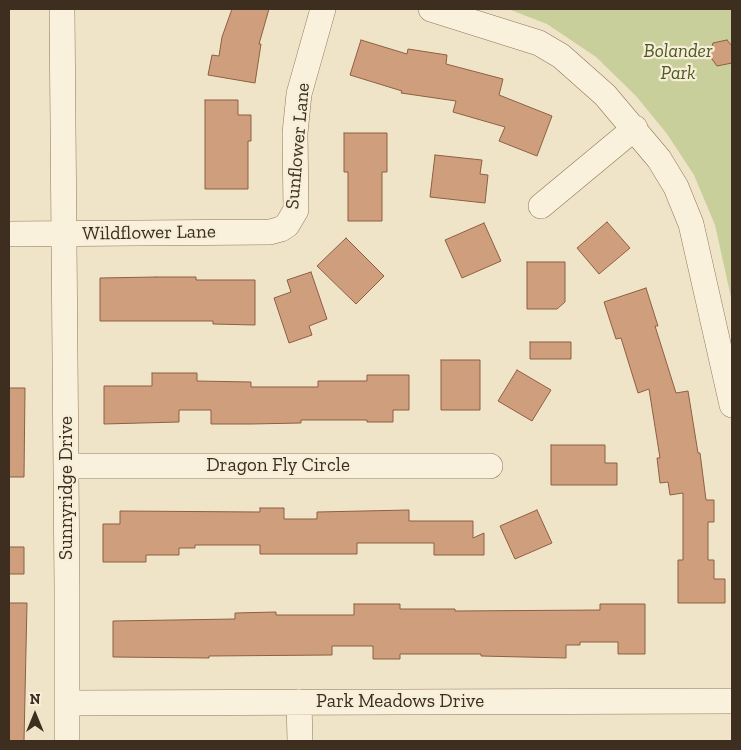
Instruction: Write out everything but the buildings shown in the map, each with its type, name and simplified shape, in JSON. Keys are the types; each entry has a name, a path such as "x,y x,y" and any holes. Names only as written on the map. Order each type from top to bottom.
{"street":[{"name":"Sunnyridge Drive","path":"62,9 67,741"},
{"name":"Sunflower Lane","path":"287,225 296,210 296,133 299,94 323,9"},
{"path":"431,9 539,43 561,56 605,95 635,128 659,159 676,186 691,224 732,406"},
{"path":"541,206 635,128"},
{"name":"Wildflower Lane","path":"9,234 270,232 281,230 287,225"},
{"name":"Dragon Fly Circle","path":"66,466 490,466"},
{"name":"Park Meadows Drive","path":"68,703 732,701"},
{"path":"298,702 300,741"}],"green space":[{"name":"Bolander Park","path":"508,9 732,9 732,302 715,225 694,175 667,134 636,96 596,57 547,24"}]}
